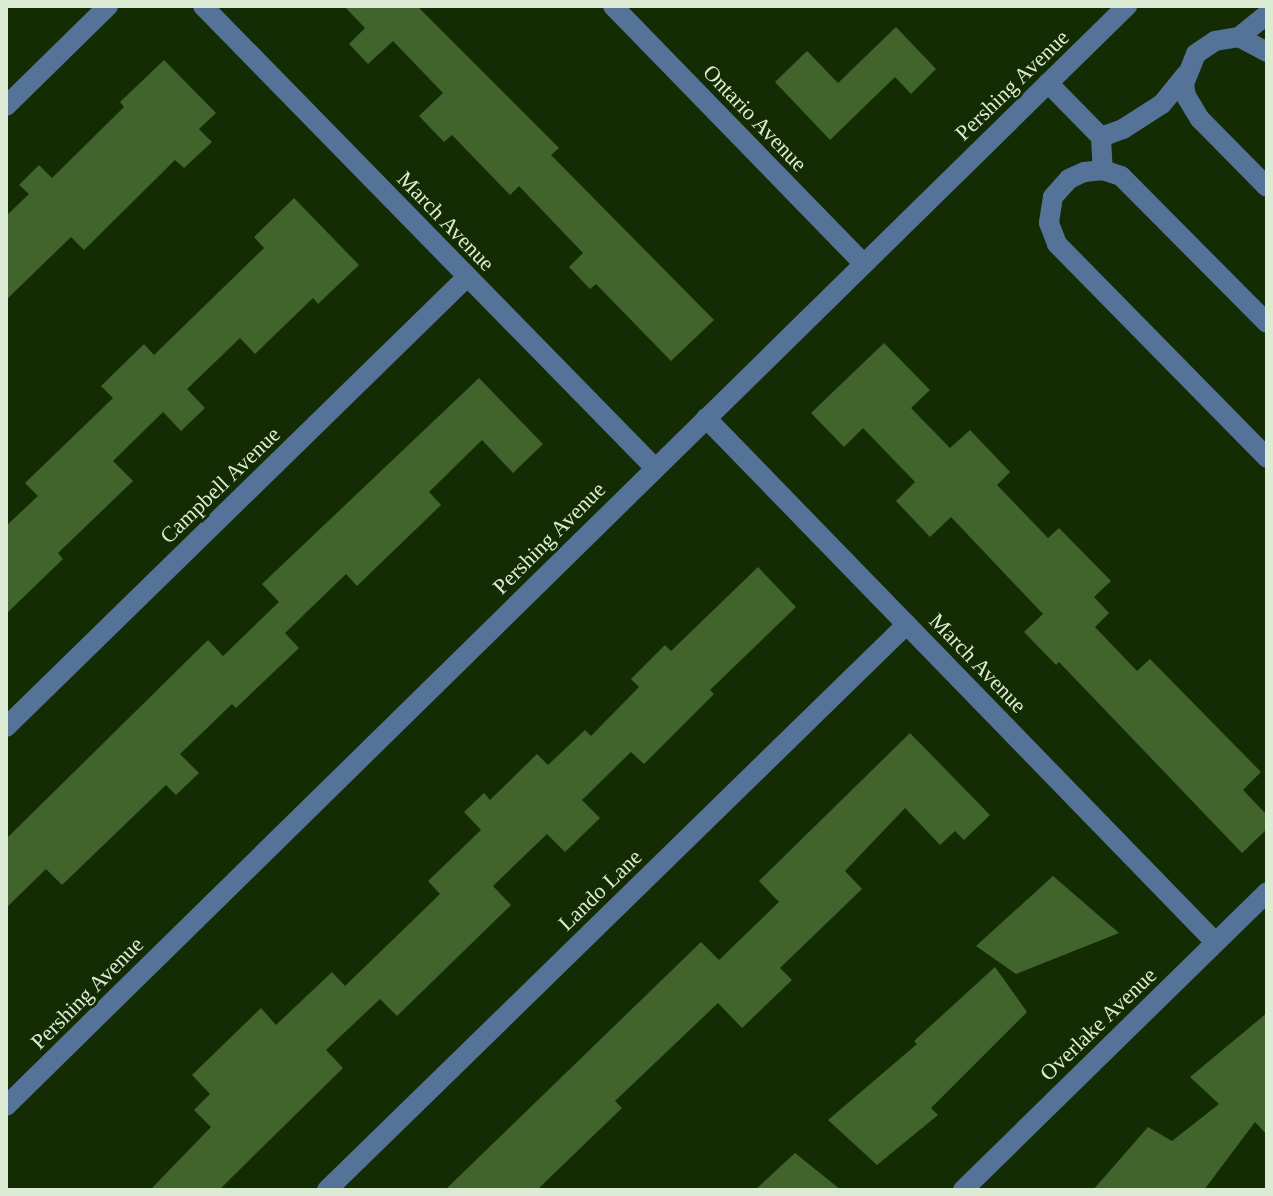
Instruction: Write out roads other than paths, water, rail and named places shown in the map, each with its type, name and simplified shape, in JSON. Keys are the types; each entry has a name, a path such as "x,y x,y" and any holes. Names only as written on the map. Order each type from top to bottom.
{"street":[{"path":"6,106 108,6"},
{"name":"March Avenue","path":"203,6 655,468"},
{"name":"Ontario Avenue","path":"613,6 863,263"},
{"name":"Pershing Avenue","path":"6,1106 1127,6"},
{"path":"1239,37 1267,14"},
{"path":"1101,137 1123,129 1152,111 1186,74 1204,46 1227,37 1239,37 1267,52"},
{"path":"1186,74 1186,96 1191,106 1267,187"},
{"path":"1048,83 1101,137 1103,170"},
{"path":"1267,323 1130,183 1103,170 1076,175 1058,190 1049,214 1053,238 1267,458"},
{"name":"Campbell Avenue","path":"6,727 467,277"},
{"name":"March Avenue","path":"706,418 1215,942"},
{"name":"Lando Lane","path":"327,1190 907,624"},
{"name":"Overlake Avenue","path":"963,1190 1267,892"}]}
